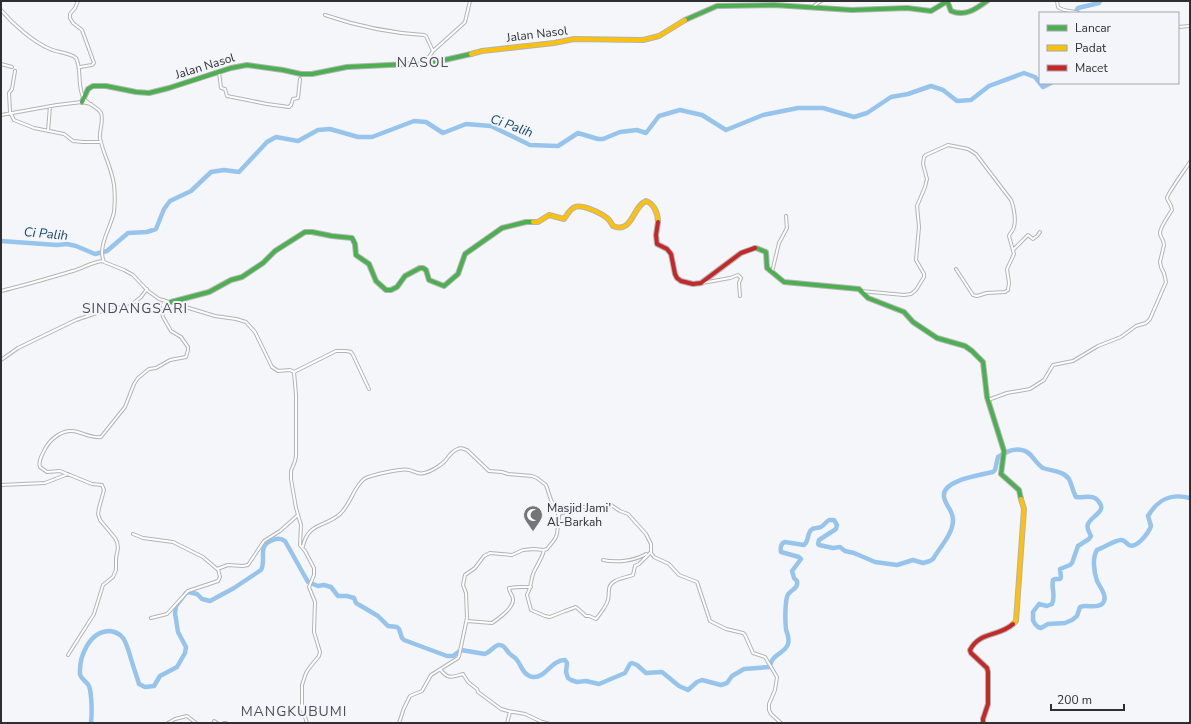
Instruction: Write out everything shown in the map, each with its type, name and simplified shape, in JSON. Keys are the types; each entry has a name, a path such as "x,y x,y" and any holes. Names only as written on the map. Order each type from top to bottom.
{"street":[{"path":"78,1 70,14 70,18 73,23 82,30 94,63 92,65 80,67"},
{"path":"424,64 433,50 465,22 470,1"},
{"path":"814,8 815,5 821,1"},
{"path":"1057,1 1058,7 1062,10 1073,10 1077,12"},
{"name":"Jalan Nasol","path":"83,100 89,88 95,86 110,87 138,93 152,93 185,84 218,72 247,65 301,74 312,74 347,67 424,64 482,51 554,43 574,39 651,39 667,32 686,19 717,6 774,5 846,10 907,8 934,11 941,4 946,2 948,3 951,11 958,14 965,14 984,2"},
{"path":"1,10 16,26 39,43 48,48 74,56 76,58 80,67 80,89 83,100"},
{"path":"325,15 349,23 385,31 424,35 426,36 433,50"},
{"path":"1179,27 1190,26"},
{"path":"1,64 12,67"},
{"path":"15,71 12,89 9,94 10,112 15,120 31,128 64,134 73,141 101,142"},
{"path":"218,72 221,88 225,89 227,96 289,107 293,99 298,98 300,79"},
{"path":"1,115 10,112 83,100 92,104 101,114 101,142 112,174 115,198 113,216 102,245 103,260"},
{"path":"48,131 50,106"},
{"path":"861,291 906,295 914,292 924,279 924,274 916,260 919,226 917,206 927,180 923,160 926,155 944,146 950,145 968,149 973,152 1011,200 1015,221 1013,230 1009,236 1013,256 1007,269 1009,288 1005,292 986,293 975,296 956,269"},
{"path":"988,400 1008,393 1030,389 1044,380 1052,365 1073,361 1098,346 1120,337 1136,326 1143,324 1150,319 1166,282 1160,264 1164,245 1160,233 1161,228 1172,210 1168,200 1168,195 1190,162"},
{"path":"171,302 209,292 232,280 242,277 263,263 274,251 301,234 308,232 352,238 355,244 356,255 369,264 376,281 383,289 391,290 397,287 405,276 420,268 426,270 429,280 444,286 458,274 465,254 504,228 528,222 538,222 549,215 564,219 570,210 579,206 606,217 614,227 622,227 634,218 639,205 646,201 651,204 658,215 656,243 657,245 668,249 672,257 676,277 685,282 696,284 701,282 738,254 753,248 757,248 766,252 766,265 782,280 788,282 856,288 868,298 904,312 913,322 937,338 970,349 984,364 985,386 988,400 1004,453 1001,474 1019,490 1024,509 1016,621 1013,625 977,640 971,648 971,653 987,668 988,672 988,704 983,723"},
{"path":"772,272 778,244 787,228 786,216"},
{"path":"1013,250 1028,235 1032,239 1040,232"},
{"path":"1,291 80,269 103,260 128,272 154,296 215,316 246,322 255,332 272,367 278,371 290,370 294,372 336,351 351,352 369,389"},
{"path":"701,282 706,283 738,275 741,278 740,296"},
{"path":"1,360 18,348 76,320 111,308 128,307 141,297 147,289"},
{"path":"68,654 94,614 103,585 114,575 118,548 115,538 99,517 98,511 104,493 104,487 101,484 92,484 58,471 47,472 40,467 40,461 46,446 51,440 62,432 74,431 101,437 125,407 138,378 149,369 156,368 170,360 186,357 188,347 182,339 171,331 163,317 162,311 164,300"},
{"path":"294,372 296,396 296,456 291,471 291,479 296,508 301,525 300,543 314,568 314,575 309,584 309,589 315,602 314,632 320,652 319,656 306,673 302,685 302,708 307,723"},
{"path":"302,547 306,537 314,528 341,513 348,505 356,489 366,478 393,471 404,470 409,470 419,474 424,473 442,464 458,448 463,448 489,471 532,476 536,477 546,485 551,501 558,514 557,534 548,548 544,550 534,574 531,588 527,597 530,609 532,611 550,617 576,607 586,616 596,619 607,603 608,589 612,583 618,579 634,575 635,566 640,564 646,555 651,552"},
{"path":"1,485 45,483 68,474"},
{"path":"558,514 579,508 588,507 599,509 612,505 627,514 647,536 651,544 651,552 655,558 669,564 679,575 697,582 710,621 726,629 743,632 753,653 764,656 777,677 775,690 769,704 769,710 771,714 781,723"},
{"path":"218,569 226,566 248,565 264,541 280,532 298,515"},
{"path":"133,534 143,538 173,542 203,557 218,569 220,577 218,581 188,591 167,614 151,618"},
{"path":"399,723 409,697 422,691 431,675 458,658 468,611 466,593 463,585 465,577 475,568 484,556 492,552 512,555 523,550 544,550"},
{"path":"603,560 629,561 651,552"},
{"path":"467,621 492,623 512,604 513,600 509,588 531,588"},
{"path":"440,669 449,677 463,674 468,682 477,689 478,692 501,709 526,714 547,723"},
{"path":"507,723 510,712"},
{"path":"168,723 187,716 196,723"}],"waterway":[{"name":"Ci Palih","path":"1076,12 1078,8 1099,3 1100,1"},
{"name":"Ci Palih","path":"1,241 57,245 67,244 95,254 107,251 128,233 147,232 156,229 164,209 170,201 191,191 211,172 224,170 239,172 267,142 276,137 298,141 318,130 330,129 358,137 372,137 414,121 426,122 443,133 466,124 491,126 530,145 558,146 578,133 598,139 603,139 620,132 637,130 646,133 659,116 680,110 702,115 726,130 763,115 798,108 823,108 854,117 867,113 891,97 908,94 931,86 943,90 957,101 971,100 989,86 1024,73 1035,77 1039,82"},
{"name":"Ci Palih","path":"1041,84 1043,87 1049,84"},
{"path":"91,723 92,704 90,690 88,684 80,674 80,667 81,660 87,646 96,635 110,631 116,632 120,635 126,645 139,684 145,687 154,686 160,676 177,667 185,653 186,647 178,632 175,613 176,606 186,593 189,592 197,594 202,599 210,601 234,588 261,570 263,566 263,549 268,543 276,539 285,541 308,582 318,586 324,585 331,587 338,596 354,598 356,603 378,616 388,626 397,627 404,640 447,656 453,656 461,650 485,654 496,646 500,645 516,659 527,675 538,677 556,663 565,660 567,663 566,672 568,678 577,682 586,681 599,684 625,673 632,663 637,665 646,673 662,672 679,686 688,690 697,682 702,680 721,685 727,683 732,676 744,669 769,667 773,659 784,650 789,640 786,629 786,600 789,593 797,584 792,571 801,559 799,557 781,552 781,546 785,542 804,545 807,542 811,530 821,527 829,520 834,520 837,525 836,529 819,540 819,545 833,548 840,547 845,551 854,553 875,562 897,565 913,560 923,563 930,561 946,540 951,530 953,516 944,497 945,491 949,486 963,479 993,472 995,470 998,457 1010,451 1025,451 1043,468 1067,476 1076,497 1093,497 1101,505 1100,511 1087,526 1091,536 1078,546 1072,563 1060,569 1060,579 1053,580 1054,598 1052,604 1047,606 1039,604 1033,612 1033,620 1035,624 1041,628 1048,624 1065,623 1072,620 1077,616 1080,607 1097,606 1102,604 1105,599 1102,589 1097,581 1094,569 1094,557 1097,550 1118,540 1124,540 1132,546 1136,545 1150,529 1151,526 1148,516 1156,505 1171,497 1177,496 1190,498"}],"traffic: fast":[{"path":"685,20 717,6 774,5 852,10 907,8 931,11 946,2 948,3 951,11 956,13 966,13 987,1"},
{"path":"82,102 88,89 93,86 106,86 149,93 231,68 247,65 301,74 312,74 347,67 431,63 471,54"},
{"path":"171,302 209,292 231,280 242,277 263,263 275,251 305,232 352,238 355,244 356,255 369,264 376,281 386,290 391,290 397,287 405,276 420,268 426,270 429,280 444,286 458,274 465,254 502,228 526,222 533,222"},
{"path":"755,248 766,252 767,268 784,282 859,289 868,298 904,312 913,322 937,338 965,346 972,351 983,362 987,397 1004,451 1001,474 1019,490 1021,499"}],"traffic: slow":[{"path":"471,54 482,51 554,43 574,39 643,40 659,36 685,20"},
{"path":"533,222 538,222 549,215 564,219 572,209 578,206 600,214 608,219 613,226 620,227 629,223 641,204 646,201 649,202 655,209 658,222"},
{"path":"1013,624 1016,621 1024,509 1021,499"}],"traffic: jam":[{"path":"658,222 656,235 657,244 667,249 671,254 675,274 681,281 693,284 701,283 741,253 755,248"},
{"path":"983,723 988,704 988,672 987,668 971,653 970,650 979,640 1002,631 1013,624"}],"place":[{"name":"Masjid Jami' Al-Barkah","path":"533,532"}],"district":[{"name":"NASOL","path":"423,62"},
{"name":"SINDANGSARI","path":"135,308"},
{"name":"MANGKUBUMI","path":"294,711"}]}
